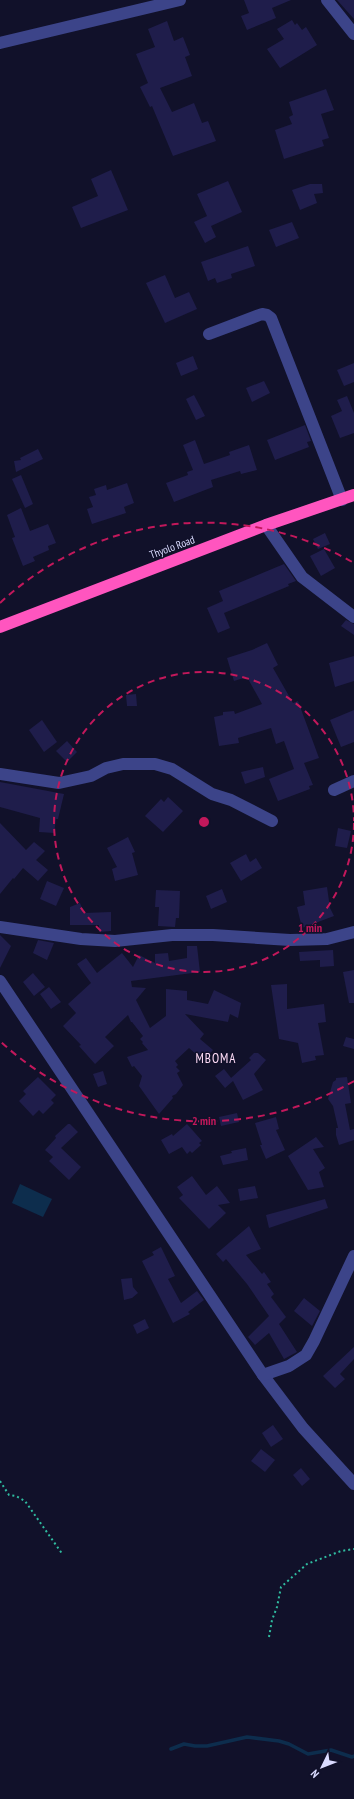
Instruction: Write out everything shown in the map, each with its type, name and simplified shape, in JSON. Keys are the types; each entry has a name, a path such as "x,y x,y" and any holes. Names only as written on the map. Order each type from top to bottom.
{"highway":[{"name":"Thyolo Road","path":"0,626 266,525 354,495"}],"street":[{"path":"0,44 180,0"},
{"path":"327,0 354,34"},
{"path":"209,334 262,314 271,318 342,500"},
{"path":"266,525 302,577 354,617"},
{"path":"0,774 59,783 91,776 106,768 123,764 155,764 172,769 212,794 231,800 272,821"},
{"path":"334,790 354,781"},
{"path":"0,927 81,939 115,941 179,935 213,935 290,940 320,939 354,932"},
{"path":"0,981 263,1375 303,1428 354,1484"},
{"path":"263,1375 289,1366 306,1355 354,1256"}],"path":[{"path":"0,1481 9,1495 16,1496 25,1501 63,1555"},
{"path":"269,1637 281,1587 307,1564 341,1551 354,1549"}],"water":[{"path":"20,1184 52,1199 43,1217 12,1203"}],"building":[{"path":"244,0 291,0 272,8 276,18 247,30 241,16 249,13"},
{"path":"337,0 354,0 354,19"},
{"path":"292,20 295,25 297,23 302,30 306,27 317,45 280,68 267,49 284,39 277,29"},
{"path":"167,21 174,41 183,37 190,55 185,57 192,76 160,88 172,112 194,103 202,123 208,121 216,141 173,156 152,106 150,107 140,87 148,83 136,54 155,47 148,29"},
{"path":"326,89 334,110 321,114 329,138 322,140 324,146 284,159 275,130 292,124 289,117 293,115 289,102"},
{"path":"111,170 128,210 81,228 72,207 98,196 91,179"},
{"path":"228,181 242,212 211,226 216,237 205,243 194,222 207,216 197,194"},
{"path":"310,184 322,184 323,193 314,194 317,203 300,210 292,190"},
{"path":"292,222 299,238 276,247 269,230"},
{"path":"248,246 255,266 231,274 232,278 217,283 215,278 208,281 201,262"},
{"path":"165,275 175,298 189,292 197,309 165,323 146,283"},
{"path":"193,356 198,369 181,376 176,363"},
{"path":"354,363 354,382 344,386 337,370"},
{"path":"264,381 270,393 252,402 246,388"},
{"path":"194,395 205,416 196,420 186,399"},
{"path":"347,396 354,413 354,433 340,438 331,416 342,411 337,400"},
{"path":"305,425 311,441 307,442 309,447 275,460 267,440"},
{"path":"195,440 204,464 230,455 229,452 249,445 257,470 241,474 240,471 211,480 213,487 174,502 166,483 188,475 187,472 193,470 183,445"},
{"path":"38,449 43,459 16,472 14,461 21,460 20,458"},
{"path":"21,475 33,504 25,508 12,479"},
{"path":"127,483 134,503 124,507 126,513 92,524 87,509 93,507 89,497 96,495 94,489 106,485 107,490"},
{"path":"21,508 30,531 48,524 56,543 48,546 49,550 33,557 35,561 23,566 12,538 15,537 7,515"},
{"path":"325,533 330,544 318,549 313,539"},
{"path":"324,549 335,568 321,576 310,556"},
{"path":"284,564 296,581 288,584 289,586 224,613 230,628 218,633 207,608 223,601 219,591"},
{"path":"346,620 354,624 354,635 341,626"},
{"path":"267,643 278,665 273,668 293,703 298,701 319,758 304,763 313,785 309,786 310,789 278,801 269,779 294,769 284,741 276,744 271,728 238,738 239,743 219,746 214,717 223,715 223,712 234,711 235,714 262,704 247,677 234,681 227,658 252,650"},
{"path":"354,656 354,681 335,687 329,663"},
{"path":"136,694 137,706 127,706 126,695"},
{"path":"354,710 354,742 341,747 330,720"},
{"path":"42,720 57,742 44,752 29,730"},
{"path":"67,741 77,752 67,762 56,751"},
{"path":"263,767 265,777 245,784 241,772"},
{"path":"0,782 64,794 58,819 56,819 54,833 39,832 40,818 0,807"},
{"path":"168,797 183,811 163,832 145,816 161,799 164,802"},
{"path":"0,823 26,850 34,842 45,851 36,860 48,870 38,881 23,868 0,894"},
{"path":"338,828 351,831 347,848 335,846"},
{"path":"128,837 135,852 132,853 138,875 115,881 112,869 117,867 107,848"},
{"path":"246,854 250,862 256,858 262,868 241,881 230,863"},
{"path":"47,881 64,888 56,906 40,899"},
{"path":"327,887 330,908 334,916 302,928 297,907 305,905 303,891"},
{"path":"222,889 227,902 211,909 206,896"},
{"path":"156,890 180,891 179,918 176,918 175,927 158,926 159,907 155,907"},
{"path":"80,903 84,913 111,912 111,931 99,932 99,925 70,925 70,907"},
{"path":"0,935 11,946 0,968"},
{"path":"38,940 54,943 47,960 33,953"},
{"path":"187,946 197,946 200,972 131,981 132,987 146,988 136,1000 150,1028 166,1016 166,989 187,991 187,1000 208,1004 214,990 241,1003 238,1018 230,1014 228,1022 185,1014 204,1034 200,1039 213,1050 204,1061 189,1048 175,1061 178,1065 176,1067 180,1071 177,1073 183,1085 176,1094 172,1096 173,1098 159,1114 139,1086 142,1076 134,1066 132,1067 127,1057 148,1050 140,1039 143,1036 131,1022 128,1015 105,1037 114,1046 95,1064 79,1046 81,1045 63,1026 76,1013 68,1004 91,983 77,964 86,958 97,973 122,953 133,967 139,955 155,963 155,954 168,953 169,961 187,958"},
{"path":"333,950 334,966 320,967 320,960 300,961 299,952"},
{"path":"354,970 354,1003 349,1003 343,972"},
{"path":"33,973 45,987 34,996 23,982"},
{"path":"287,984 287,1009 324,1004 326,1022 318,1023 324,1055 315,1056 316,1060 302,1063 298,1043 279,1039 271,985"},
{"path":"49,987 61,1002 51,1009 40,994"},
{"path":"346,1037 354,1039 354,1049 343,1046"},
{"path":"254,1053 258,1053 266,1060 254,1074 263,1090 243,1100 233,1081 225,1088 215,1076 224,1069 231,1078 251,1060 249,1058"},
{"path":"103,1071 107,1084 98,1087 93,1074"},
{"path":"38,1077 56,1095 51,1100 54,1103 43,1114 39,1110 33,1116 19,1101 26,1094 23,1091"},
{"path":"347,1077 351,1103 345,1104 350,1130 354,1129 354,1140 339,1145 336,1135 336,1128 338,1128 333,1106 328,1099 333,1082 336,1078"},
{"path":"237,1113 239,1122 221,1126 219,1117"},
{"path":"276,1117 279,1129 276,1130 285,1150 266,1159 260,1145 262,1145 255,1123"},
{"path":"68,1124 70,1124 78,1132 61,1148 81,1167 69,1180 49,1161 53,1157 45,1150 56,1138 55,1136"},
{"path":"187,1124 202,1141 199,1143 201,1145 192,1153 190,1151 187,1154 182,1147 169,1154 161,1140 172,1134 173,1136"},
{"path":"316,1137 324,1147 313,1149 325,1168 319,1172 324,1187 308,1190 288,1156"},
{"path":"246,1148 248,1160 223,1165 220,1156 232,1153 231,1151"},
{"path":"192,1176 206,1195 217,1186 230,1203 218,1205 226,1213 209,1229 179,1198 183,1195 177,1187"},
{"path":"255,1186 258,1198 240,1201 238,1189"},
{"path":"325,1199 328,1208 269,1228 266,1215"},
{"path":"249,1226 261,1249 246,1255 262,1274 264,1272 271,1282 267,1284 274,1294 271,1297 286,1317 279,1324 297,1352 284,1359 269,1333 255,1345 248,1337 269,1316 247,1284 226,1259 223,1262 216,1254"},
{"path":"161,1247 175,1276 168,1279 181,1303 197,1291 204,1300 188,1312 190,1314 173,1323 142,1261 154,1255 152,1252"},
{"path":"132,1278 133,1287 138,1293 132,1298 124,1300 121,1279"},
{"path":"304,1298 320,1311 312,1326 294,1311"},
{"path":"145,1319 149,1328 137,1334 133,1325"},
{"path":"354,1347 354,1359 340,1374 345,1379 335,1388 323,1376"},
{"path":"273,1425 283,1439 271,1447 262,1433"},
{"path":"261,1449 275,1460 265,1472 251,1461"},
{"path":"301,1468 310,1479 302,1486 293,1475"}],"waterway":[{"path":"171,1749 184,1744 207,1746 247,1737 279,1741 289,1744 308,1754 331,1750 352,1757 354,1756"}],"district":[{"name":"MBOMA","path":"216,1058"}]}
